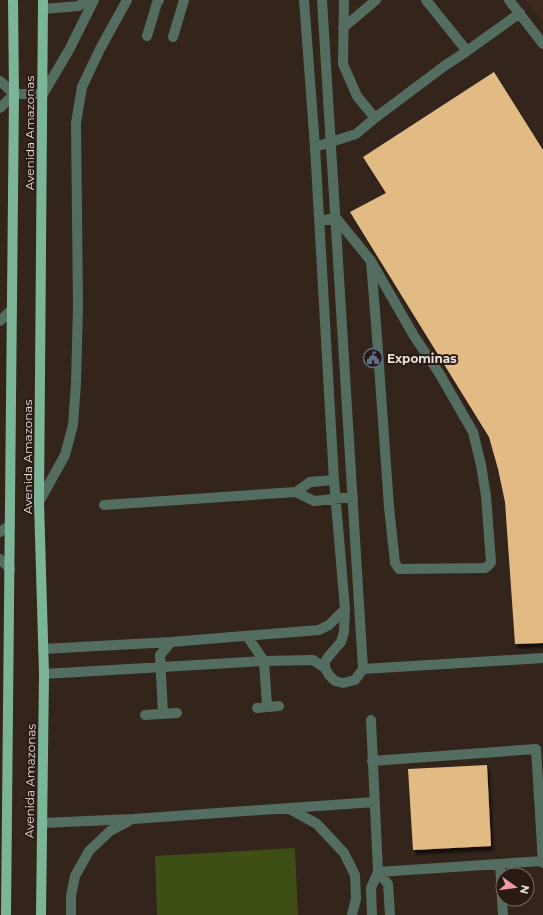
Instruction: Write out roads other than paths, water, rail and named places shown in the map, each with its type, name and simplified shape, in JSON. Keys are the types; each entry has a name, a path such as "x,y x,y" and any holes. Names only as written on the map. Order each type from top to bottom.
{"main road":[{"name":"Avenida Amazonas","path":"6,915 14,94 13,0"},
{"name":"Avenida Amazonas","path":"40,915 44,674 39,502 43,4"}],"street":[{"path":"43,4 79,6 86,0"},
{"path":"0,81 14,94 43,94 69,50 94,0"},
{"path":"39,502 65,455 73,425 76,383 78,306 76,124 82,87 100,49 127,0"},
{"path":"147,36 159,0"},
{"path":"173,37 184,0"},
{"path":"304,0 315,148 335,500 345,609 344,632 340,642 325,662 325,668"},
{"path":"44,674 264,660 313,660 325,668 335,681 343,683 355,680 363,668 322,0"},
{"path":"344,0 343,64 357,96 375,118"},
{"path":"343,28 376,0"},
{"path":"426,0 467,51"},
{"path":"509,0 543,44"},
{"path":"315,148 356,134 443,67 520,13"},
{"path":"0,108 14,94"},
{"path":"319,221 336,218"},
{"path":"336,218 371,261 414,336 439,373 473,432 481,465 486,496 491,562 485,568 399,569 395,563 389,507 371,261"},
{"path":"0,321 11,310"},
{"path":"296,492 310,482 334,480"},
{"path":"104,505 296,492 314,501 353,497"},
{"path":"0,532 10,525"},
{"path":"0,559 10,569"},
{"path":"43,649 171,642 319,630 329,625 345,609"},
{"path":"247,636 264,660 262,707 279,706"},
{"path":"163,714 160,655 171,642"},
{"path":"363,668 543,658"},
{"path":"145,715 177,713"},
{"path":"371,720 378,872 371,888 372,915"},
{"path":"372,761 536,749 543,861 378,872"},
{"path":"42,823 132,819 375,802"},
{"path":"288,808 317,824 344,853 355,875 356,899 352,915"},
{"path":"71,915 71,896 74,876 89,851 110,831 132,819"},
{"path":"500,864 503,915"},
{"path":"378,872 388,884 390,915"}],"place":[{"name":"Expominas","path":"373,358"}]}
